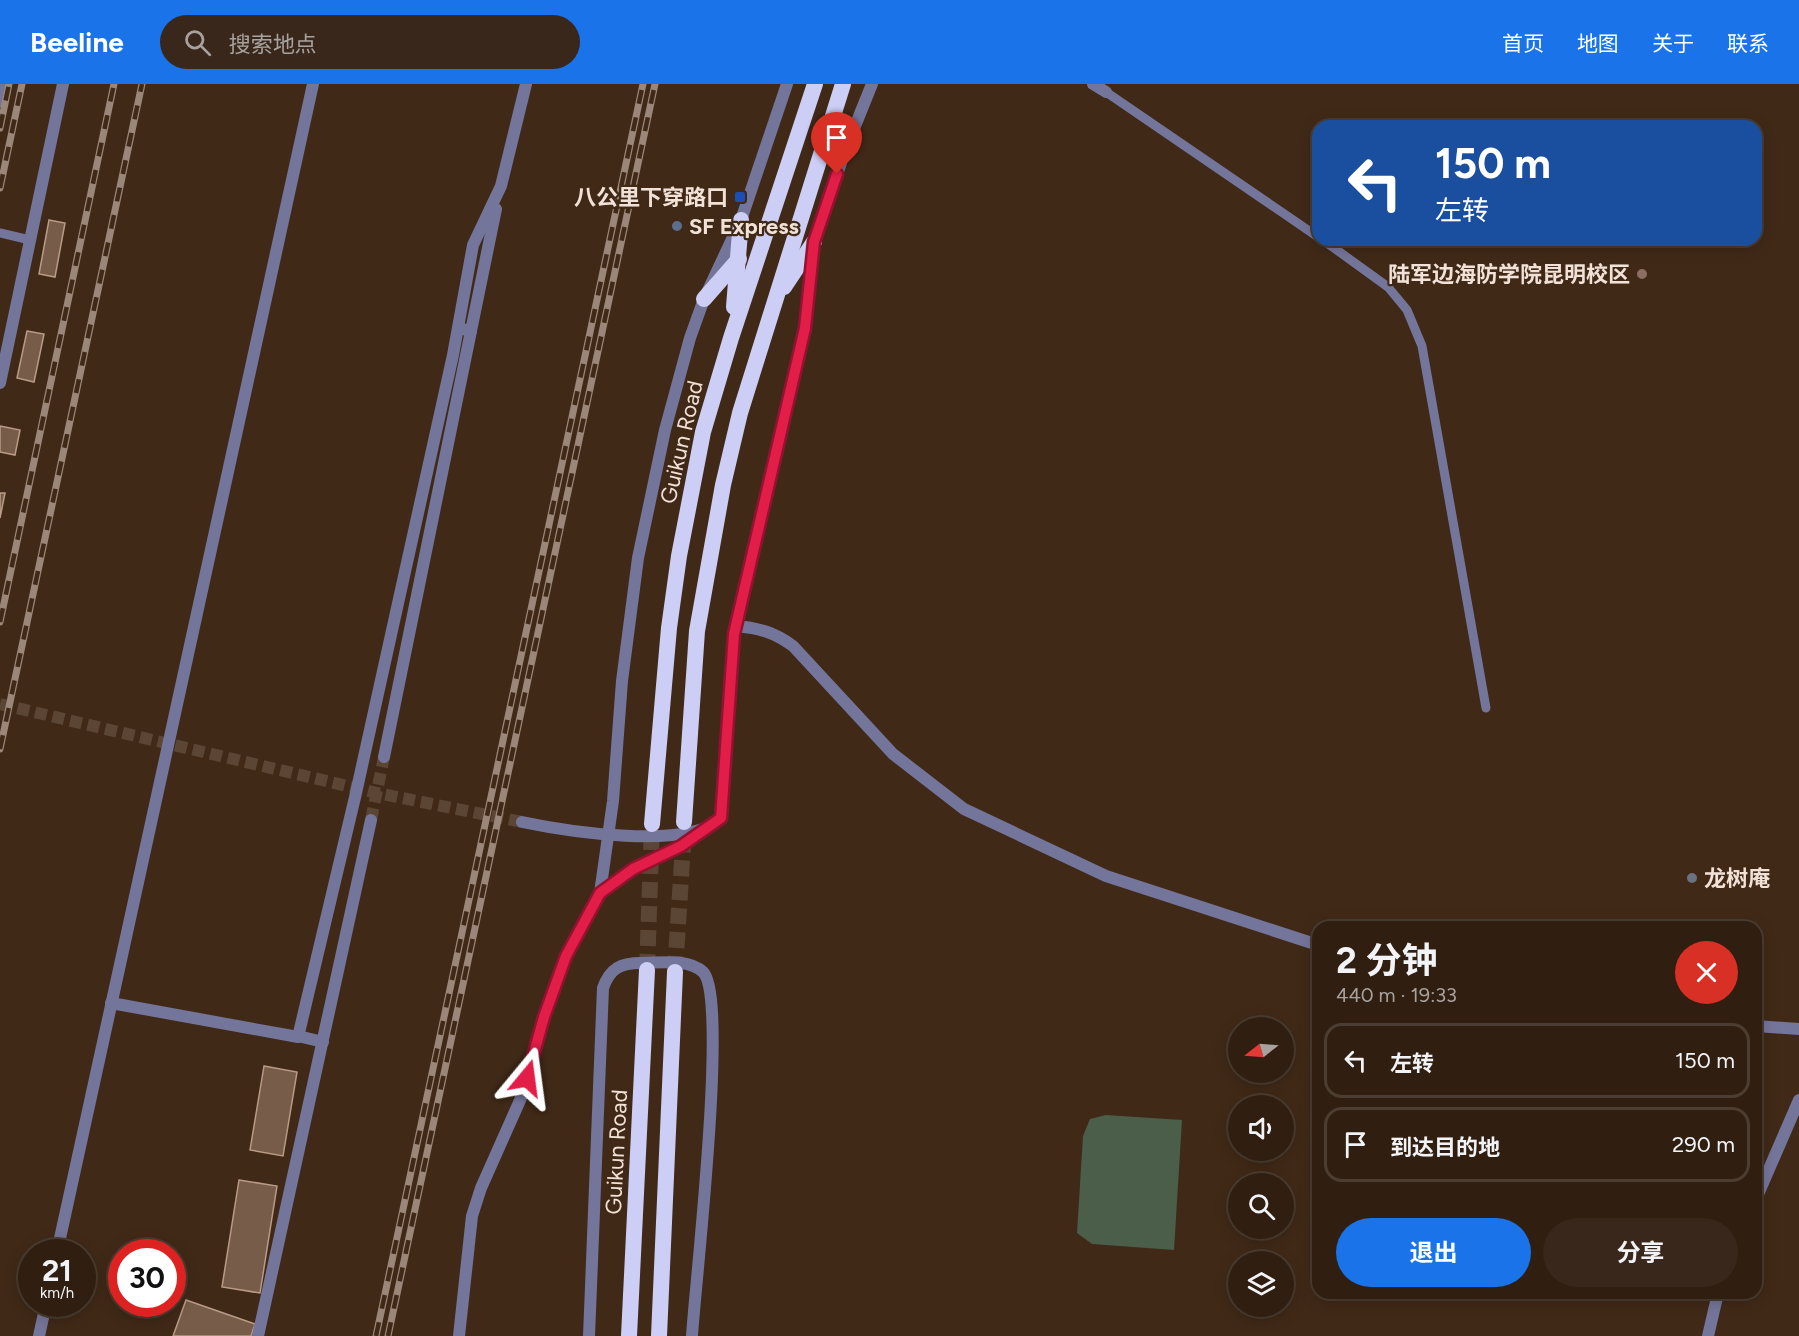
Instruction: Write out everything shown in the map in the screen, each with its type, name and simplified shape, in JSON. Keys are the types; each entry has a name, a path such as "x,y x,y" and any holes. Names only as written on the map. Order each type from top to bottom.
{"highway":[{"name":"Guikun Road","path":"652,824 660,709 679,556 703,432 731,338 815,84"},
{"path":"691,827 698,631 725,475 740,413 772,305 843,84"},
{"path":"704,299 771,218"},
{"path":"731,338 741,220"},
{"path":"772,305 814,242"},
{"name":"Guikun Road","path":"629,1336 647,970"},
{"path":"659,1336 675,972"}],"street":[{"path":"0,383 63,84"},
{"path":"60,1239 314,84"},
{"path":"384,757 500,188 526,84"},
{"path":"459,1336 472,1216 481,1188 521,1098 544,1017 566,956 600,893 613,801 622,681 638,558 665,430 690,338 704,299 741,220 787,84"},
{"path":"522,822 607,836 716,824 724,810 725,746 735,626 805,328 814,242 845,151 872,84"},
{"path":"1093,84 1106,92"},
{"path":"298,1036 356,793 458,328 473,245 500,188"},
{"path":"458,328 471,331"},
{"path":"735,626 762,628 776,633 793,646 893,754 964,809 1106,876 1312,943"},
{"path":"258,1336 371,820"},
{"path":"600,893 633,869 681,846 691,827"},
{"path":"589,1336 603,988 608,974 620,965 681,963 703,972 710,984 713,1029 701,1241 692,1336"},
{"path":"111,1003 323,1042"},
{"path":"1762,1026 1799,1029"},
{"path":"1762,1185 1799,1100"},
{"path":"1708,1336 1717,1299"},
{"path":"39,1336 43,1317"}],"lane":[{"path":"0,103 2,84"},
{"path":"1106,92 1312,233"},
{"path":"0,233 30,240"},
{"path":"1331,246 1388,287 1407,310 1422,346 1486,708"}],"green space":[{"path":"1106,1115 1182,1120 1174,1250 1092,1244 1077,1233 1083,1136 1090,1119"}],"building":[{"path":"49,220 65,223 55,277 39,274"},
{"path":"27,331 44,334 34,382 17,378"},
{"path":"0,426 20,430 15,455 0,452"},
{"path":"0,493 5,493 0,518"},
{"path":"264,1066 297,1072 283,1156 250,1150"},
{"path":"239,1180 277,1186 260,1293 222,1287"},
{"path":"186,1300 255,1324 251,1336 173,1336 180,1317 186,1317"}],"tunnel":[{"path":"0,704 377,793 522,822"},
{"path":"371,820 384,757"},
{"path":"647,970 652,824"},
{"path":"675,972 684,830"}],"railway":[{"path":"0,128 9,84"},
{"path":"0,188 22,84"},
{"path":"0,622 114,84"},
{"path":"0,749 142,84"},
{"path":"376,1336 643,84"},
{"path":"388,1336 655,84"}],"place":[{"name":"八公里下穿路口","path":"740,197"},
{"name":"SF Express","path":"677,226"},
{"name":"陆军边海防学院昆明校区","path":"1642,274"},
{"name":"龙树庵","path":"1692,878"}],"route":[{"path":"527,1078 544,1017 566,956 600,893 633,869 681,846 698,832 716,824 724,810 725,746 734,634 805,328 814,242 837,174"}]}
